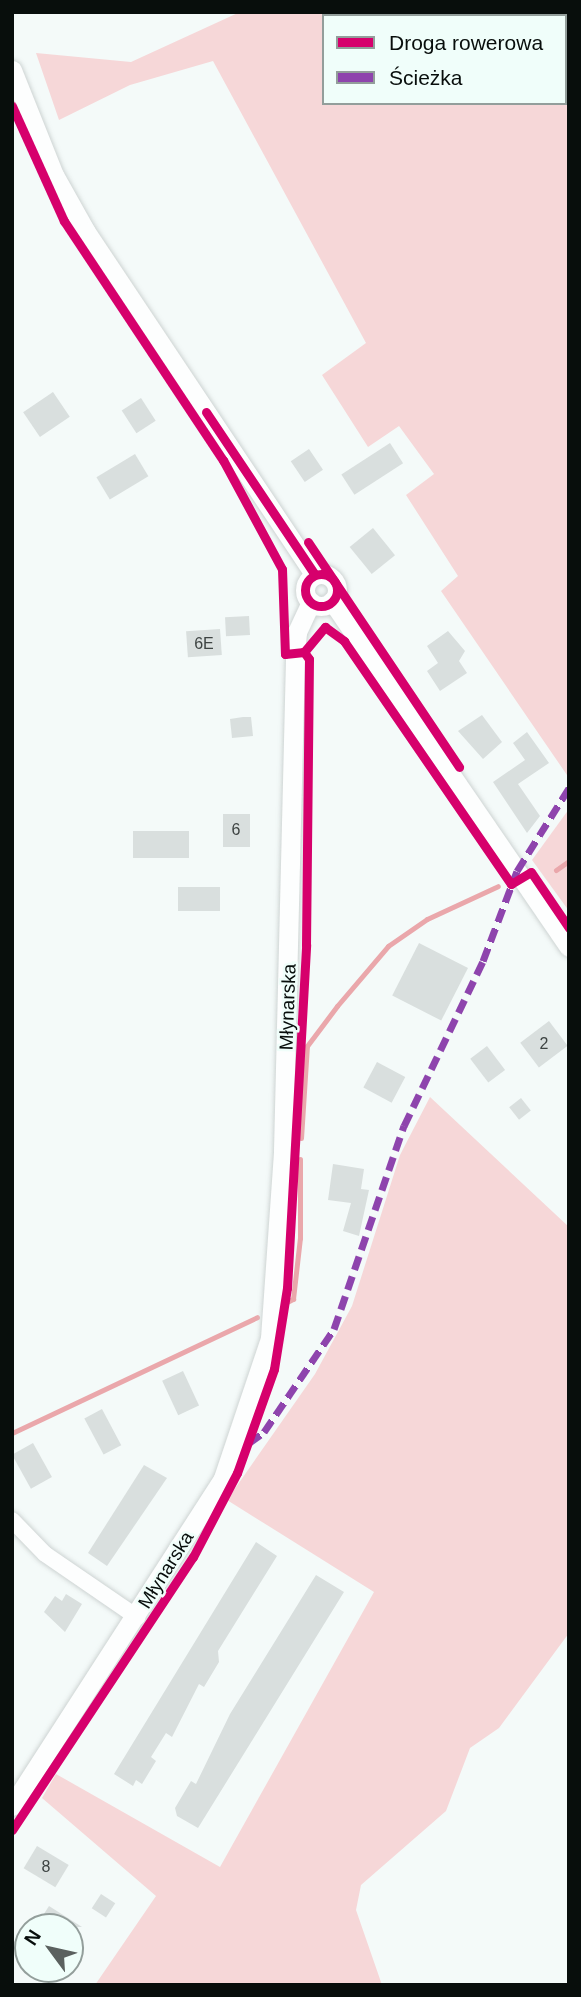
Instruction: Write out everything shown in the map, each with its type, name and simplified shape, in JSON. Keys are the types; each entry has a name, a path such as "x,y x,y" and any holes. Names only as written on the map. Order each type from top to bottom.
{"street":[{"path":"12,70 54,175 86,232 315,575"},
{"path":"315,575 327,575 336,584 332,601 569,947"},
{"path":"315,575 305,591 311,602 332,601"},
{"name":"Młynarska","path":"12,1806 137,1617 229,1466 270,1338 283,1150 295,652 297,632 311,602"},
{"path":"12,1520 45,1554 137,1617"}],"shaded area":[{"path":"240,12 344,14 322,14 322,105 567,105 569,91 569,778 441,591 458,576 406,495 434,474 399,426 368,447 322,375 366,343 213,61 130,85 59,120 36,53 131,62"},
{"path":"569,809 569,911 532,860"},
{"path":"430,1097 569,1227 569,1633 499,1728 470,1748 446,1811 361,1885 356,1910 382,1985 95,1985 156,1896 42,1798 56,1774 220,1867 374,1592 227,1500 315,1374 352,1306 400,1155"}],"building":[{"path":"53,392 70,417 40,437 23,412"},
{"path":"141,398 156,421 136,433 122,411"},
{"path":"390,443 403,463 354,495 341,475"},
{"path":"309,449 323,470 305,482 291,461"},
{"path":"135,454 148,476 110,499 96,477"},
{"path":"373,528 395,555 372,574 350,547"},
{"path":"249,616 250,635 226,636 225,617"},
{"path":"220,629 222,655 188,657 186,631"},
{"path":"448,631 465,651 459,661 467,673 440,691 427,671 438,663 427,646"},
{"path":"482,715 502,742 483,759 458,731"},
{"path":"251,717 253,736 232,738 230,719"},
{"path":"527,732 549,763 518,784 540,816 527,833 493,782 525,760 513,743"},
{"path":"223,814 250,814 250,847 223,847"},
{"path":"133,831 189,831 189,858 133,858"},
{"path":"178,887 220,887 220,911 178,911"},
{"path":"419,943 468,968 441,1021 392,996"},
{"path":"549,1021 568,1046 539,1067 520,1043"},
{"path":"487,1046 505,1070 488,1083 470,1059"},
{"path":"377,1062 405,1077 392,1103 363,1088"},
{"path":"521,1098 531,1111 519,1120 509,1107"},
{"path":"333,1164 364,1169 361,1189 369,1190 359,1236 343,1231 351,1203 328,1200"},
{"path":"183,1371 199,1405 178,1415 162,1381"},
{"path":"102,1409 121,1445 104,1455 84,1418"},
{"path":"33,1443 52,1477 31,1489 12,1455"},
{"path":"144,1465 167,1478 107,1566 88,1553"},
{"path":"256,1542 277,1556 218,1651 219,1662 204,1687 199,1684 172,1737 166,1733 151,1757 156,1761 142,1784 136,1780 133,1786 114,1774"},
{"path":"316,1575 344,1592 198,1828 177,1816 175,1808 191,1781 196,1784 230,1714"},
{"path":"66,1594 82,1604 65,1632 44,1612 55,1596 62,1601"},
{"path":"37,1846 69,1865 55,1887 24,1868"},
{"path":"101,1894 115,1903 106,1918 92,1908"},
{"path":"49,1906 60,1913 44,1913"}],"waterway":[{"path":"556,870 569,861"},
{"path":"301,1138 307,1046 337,1006 388,946 427,919 498,886"},
{"path":"287,1302 293,1299 300,1238 300,1159"},
{"path":"12,1433 257,1317"}],"marked path":[{"path":"249,1443 264,1432 334,1329 404,1126 483,961 517,871 569,788"}],"cycle path":[{"path":"12,106 64,221 223,460 282,569 285,654 304,652 325,627 344,641 511,884 531,872 569,928"},
{"path":"206,412 315,575"},
{"path":"308,542 459,767"},
{"path":"321,574 332,579 337,590 332,601 321,606 310,601 305,590 310,579 321,574"},
{"path":"12,1830 193,1557 237,1473 274,1369 287,1288 306,945 309,659 304,652"}]}
